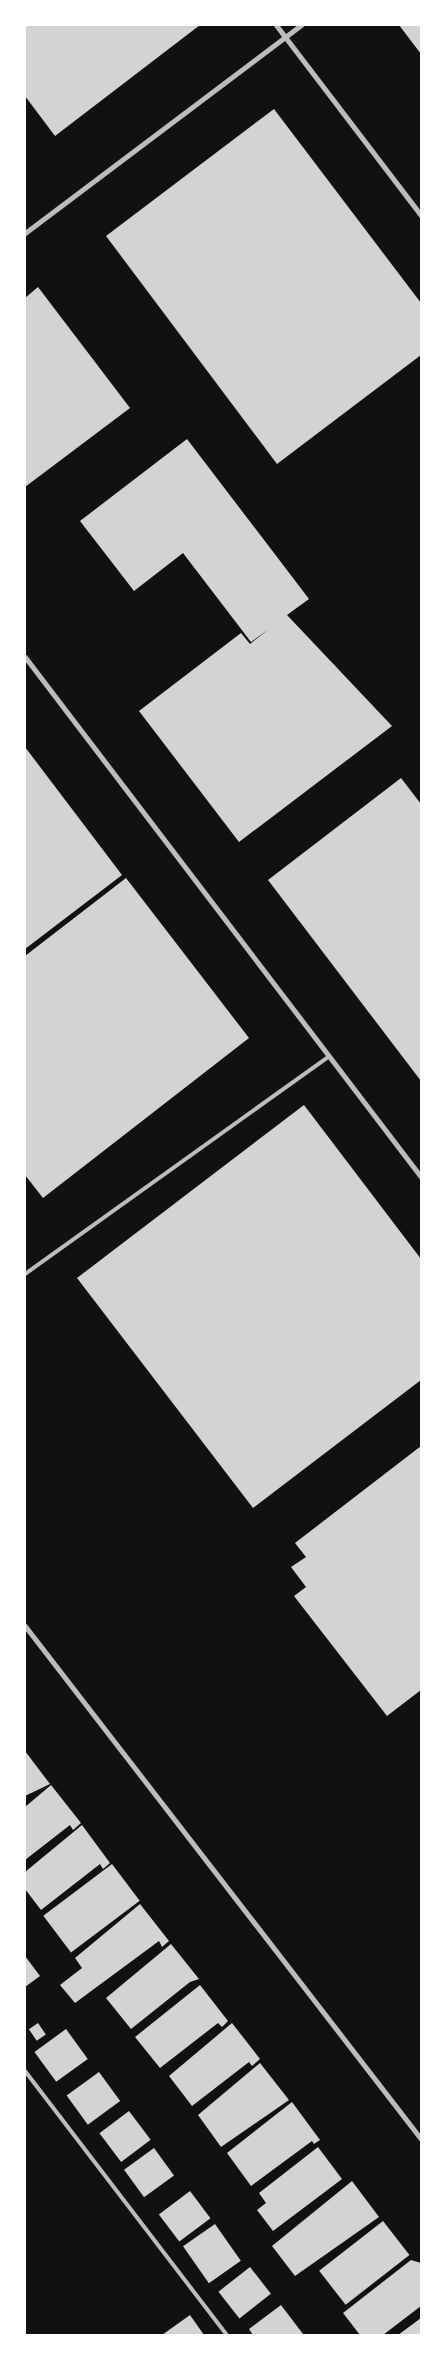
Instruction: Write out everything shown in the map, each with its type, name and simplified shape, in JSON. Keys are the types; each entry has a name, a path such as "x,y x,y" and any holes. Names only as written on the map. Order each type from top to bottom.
{"street":[{"path":"276,25 421,215"},
{"path":"25,233 300,25"},
{"path":"25,657 421,1176"},
{"path":"25,1626 421,2139"}],"lane":[{"path":"25,1274 329,1056"},
{"path":"25,2071 227,2335"}],"building":[{"path":"25,25 200,25 55,136 25,96"},
{"path":"399,25 421,25 421,54"},
{"path":"274,109 421,303 421,355 277,464 106,236"},
{"path":"38,287 130,408 25,487 25,298"},
{"path":"187,439 309,599 287,615 392,726 239,842 139,711 241,633 250,644 269,629 251,642 183,553 134,591 80,521"},
{"path":"25,747 122,875 25,949"},
{"path":"401,778 421,804 421,1081 268,880"},
{"path":"126,878 249,1038 43,1198 25,1175 25,956"},
{"path":"304,1105 421,1259 421,1380 253,1508 77,1278"},
{"path":"421,1446 421,1690 387,1716 294,1596 306,1587 291,1567 306,1557 295,1543"},
{"path":"25,1751 50,1784 25,1796"},
{"path":"51,1785 81,1823 73,1830 70,1825 25,1860 25,1807"},
{"path":"82,1825 110,1863 103,1869 100,1864 41,1910 25,1889 25,1872"},
{"path":"112,1864 140,1901 71,1952 43,1916"},
{"path":"140,1904 169,1941 162,1947 159,1941 75,2003 60,1985 82,1968 75,1958"},
{"path":"171,1944 199,1979 190,1982 131,2029 106,1998"},
{"path":"25,1956 40,1976 25,1987"},
{"path":"200,1985 228,2021 222,2027 218,2023 160,2068 135,2037"},
{"path":"38,2023 46,2035 37,2041 29,2029"},
{"path":"232,2023 260,2059 252,2066 249,2062 192,2106 169,2076"},
{"path":"66,2029 88,2059 56,2082 34,2052"},
{"path":"260,2063 289,2100 221,2147 198,2115"},
{"path":"99,2072 120,2101 88,2125 67,2096"},
{"path":"292,2102 320,2140 314,2144 312,2141 251,2186 227,2153"},
{"path":"129,2111 151,2140 121,2162 99,2133"},
{"path":"318,2147 342,2179 273,2231 257,2210 266,2203 259,2193"},
{"path":"154,2148 174,2176 144,2197 124,2170"},
{"path":"352,2181 379,2217 295,2276 272,2246"},
{"path":"190,2191 210,2218 179,2242 159,2214"},
{"path":"383,2221 409,2255 346,2305 319,2271"},
{"path":"215,2224 241,2261 209,2283 183,2246"},
{"path":"411,2260 421,2263 421,2306 383,2335 360,2335 343,2313"},
{"path":"250,2267 271,2294 239,2318 218,2292"},
{"path":"281,2305 303,2334 253,2335 249,2329"},
{"path":"190,2315 204,2335 162,2335"},
{"path":"421,2318 421,2335 398,2335"}]}
